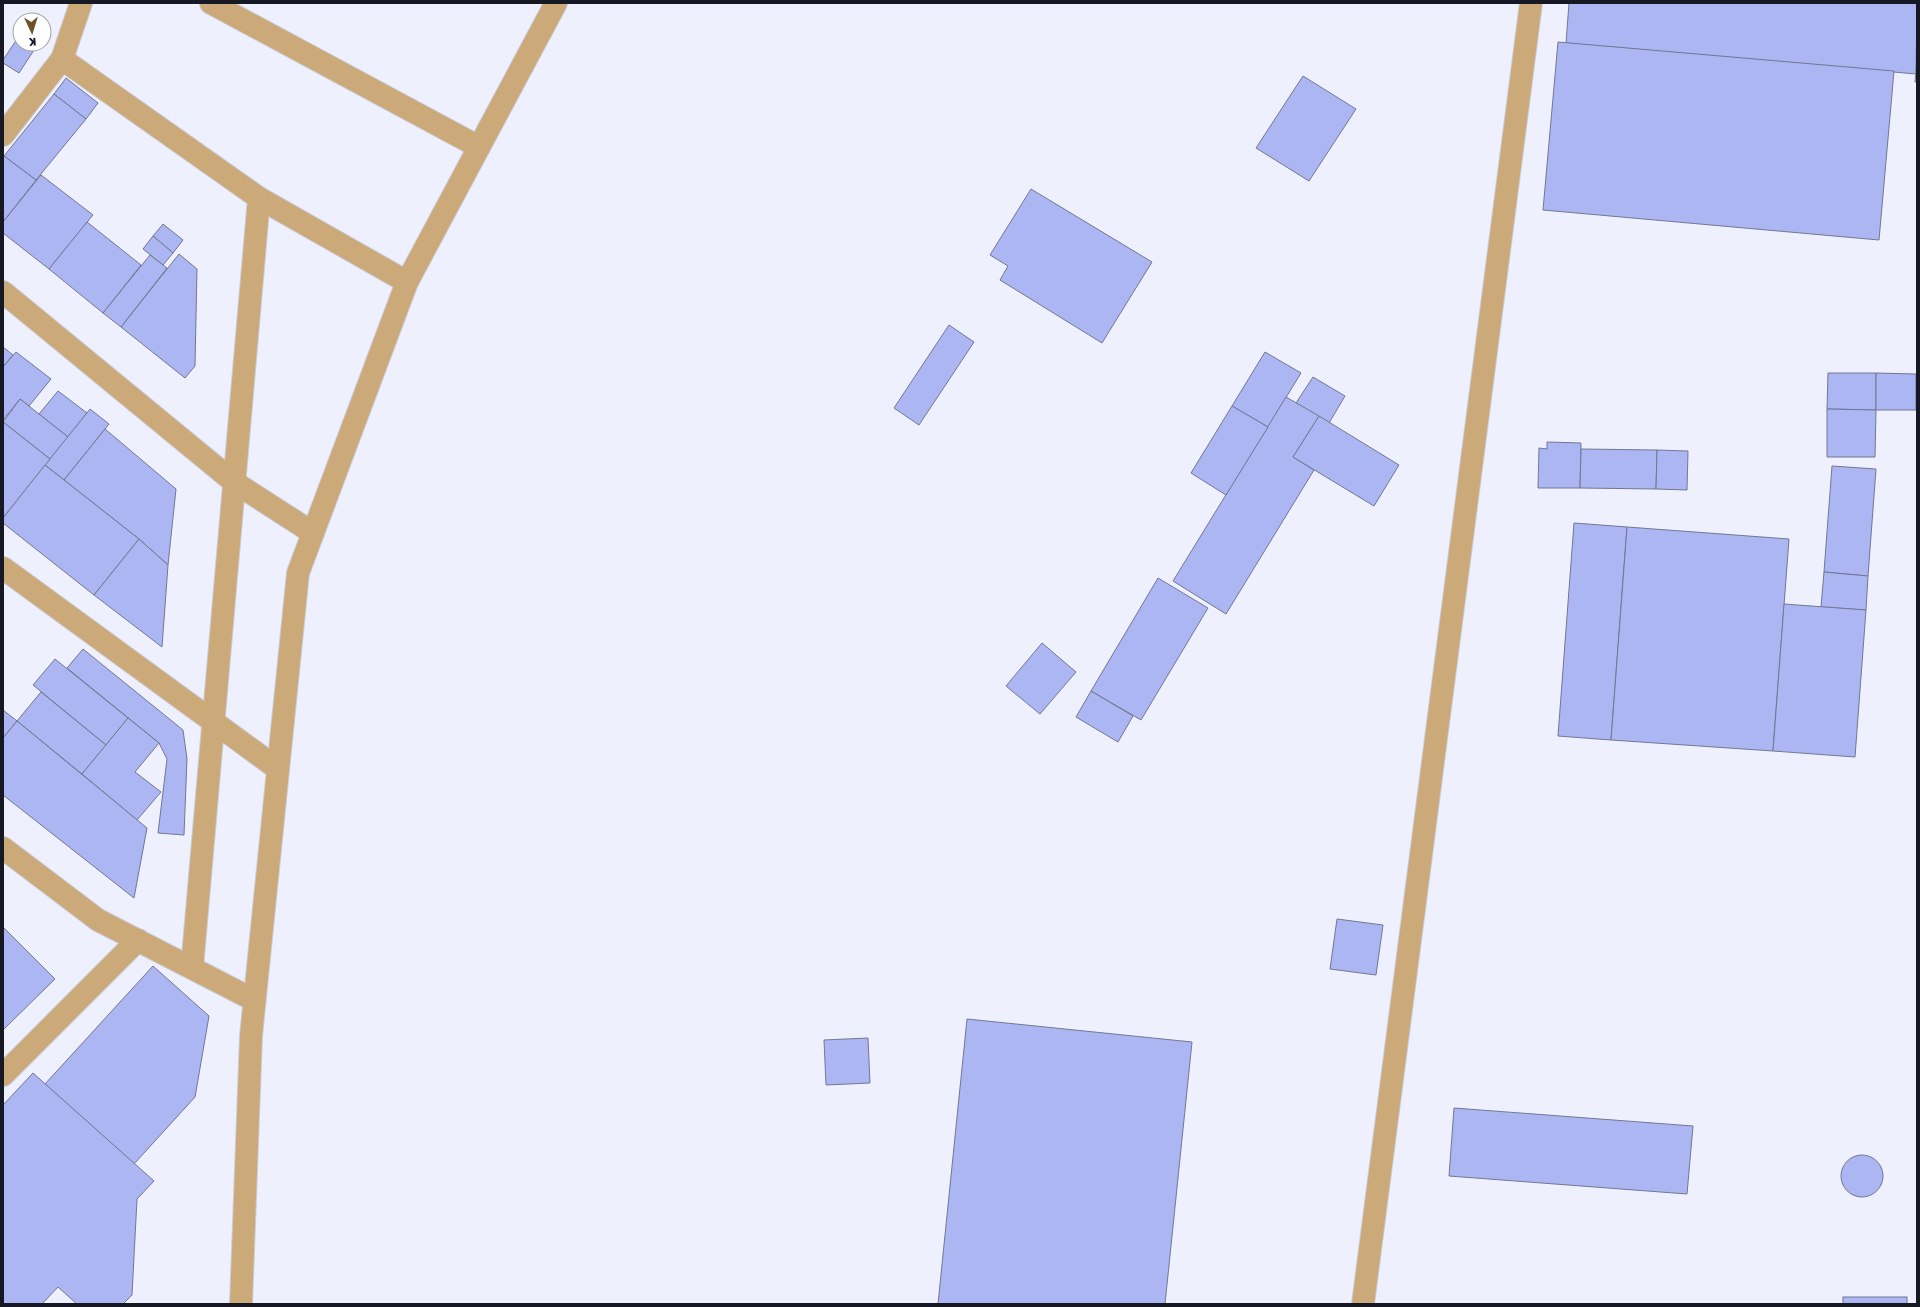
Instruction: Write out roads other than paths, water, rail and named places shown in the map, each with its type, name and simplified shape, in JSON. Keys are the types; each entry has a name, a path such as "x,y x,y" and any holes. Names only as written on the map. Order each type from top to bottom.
{"street":[{"path":"3,135 62,59 81,3"},
{"path":"211,3 479,147"},
{"path":"241,1304 251,1036 298,573 407,282 556,3"},
{"path":"1363,1304 1531,3"},
{"path":"62,59 260,198 407,282"},
{"path":"192,968 260,198"},
{"path":"3,292 234,482 312,533"},
{"path":"3,568 278,768"},
{"path":"3,848 98,920 254,1000"},
{"path":"3,1075 138,940"}]}
